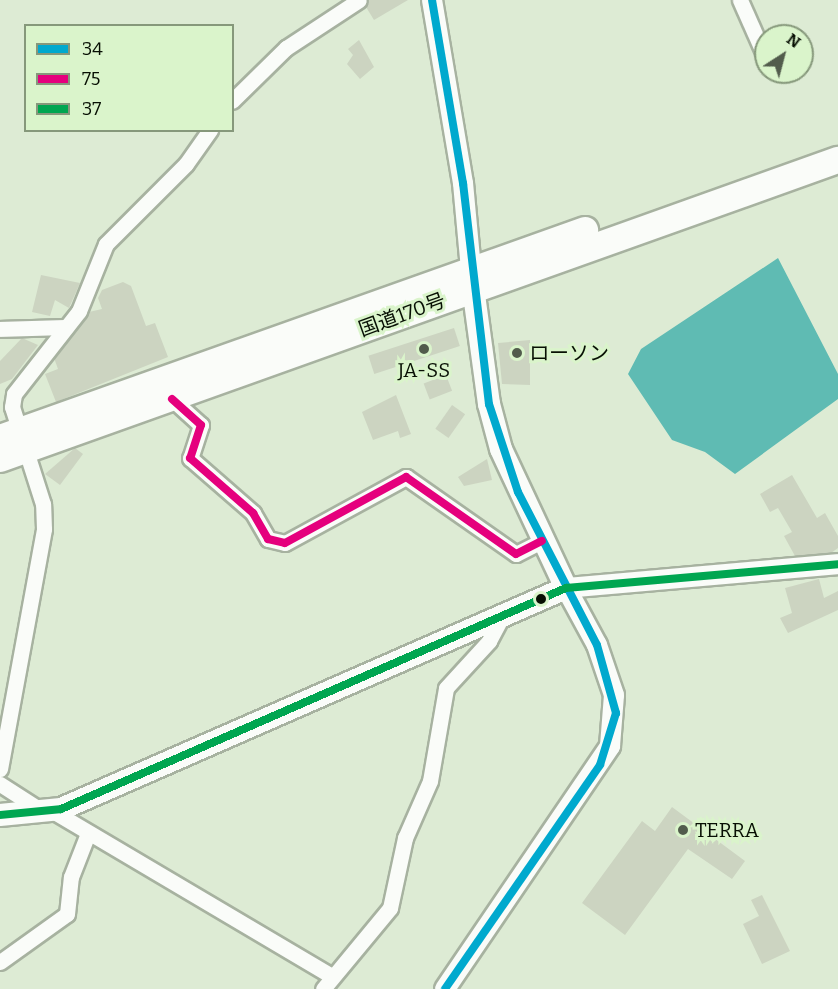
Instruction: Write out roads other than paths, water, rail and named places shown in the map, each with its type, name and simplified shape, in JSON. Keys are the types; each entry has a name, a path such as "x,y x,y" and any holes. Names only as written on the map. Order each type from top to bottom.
{"highway":[{"name":"国道170号","path":"0,459 17,439 473,279 838,144"},
{"name":"国道170号","path":"17,439 172,399 473,279 838,160"}],"main road":[{"path":"0,815 47,810 501,618 566,588 542,541 501,449 489,404 473,279"}],"street":[{"path":"234,99 286,48 358,0"},
{"path":"432,0 463,183 473,279"},
{"path":"740,0 754,32"},
{"path":"0,403 14,394 79,311 106,244 186,164 209,132"},
{"path":"0,329 66,327"},
{"path":"0,769 44,529 17,439 12,407 14,394"},
{"path":"172,399 201,425 190,458 253,513 268,539 285,543 405,477 516,554 542,541"},
{"path":"445,989 610,746 614,695 597,645 566,588 838,564"},
{"path":"0,784 87,836 106,839 327,982 390,908 405,838 430,781 446,688 489,641 501,618"},
{"path":"0,962 67,914 71,877 87,836"}],"water":[{"path":"778,258 838,374 838,399 735,474 705,452 672,440 628,374 641,349"}],"place":[{"name":"JA-SS","path":"424,349"},
{"name":"ローソン","path":"517,353"},
{"name":"TERRA","path":"683,830"}]}
